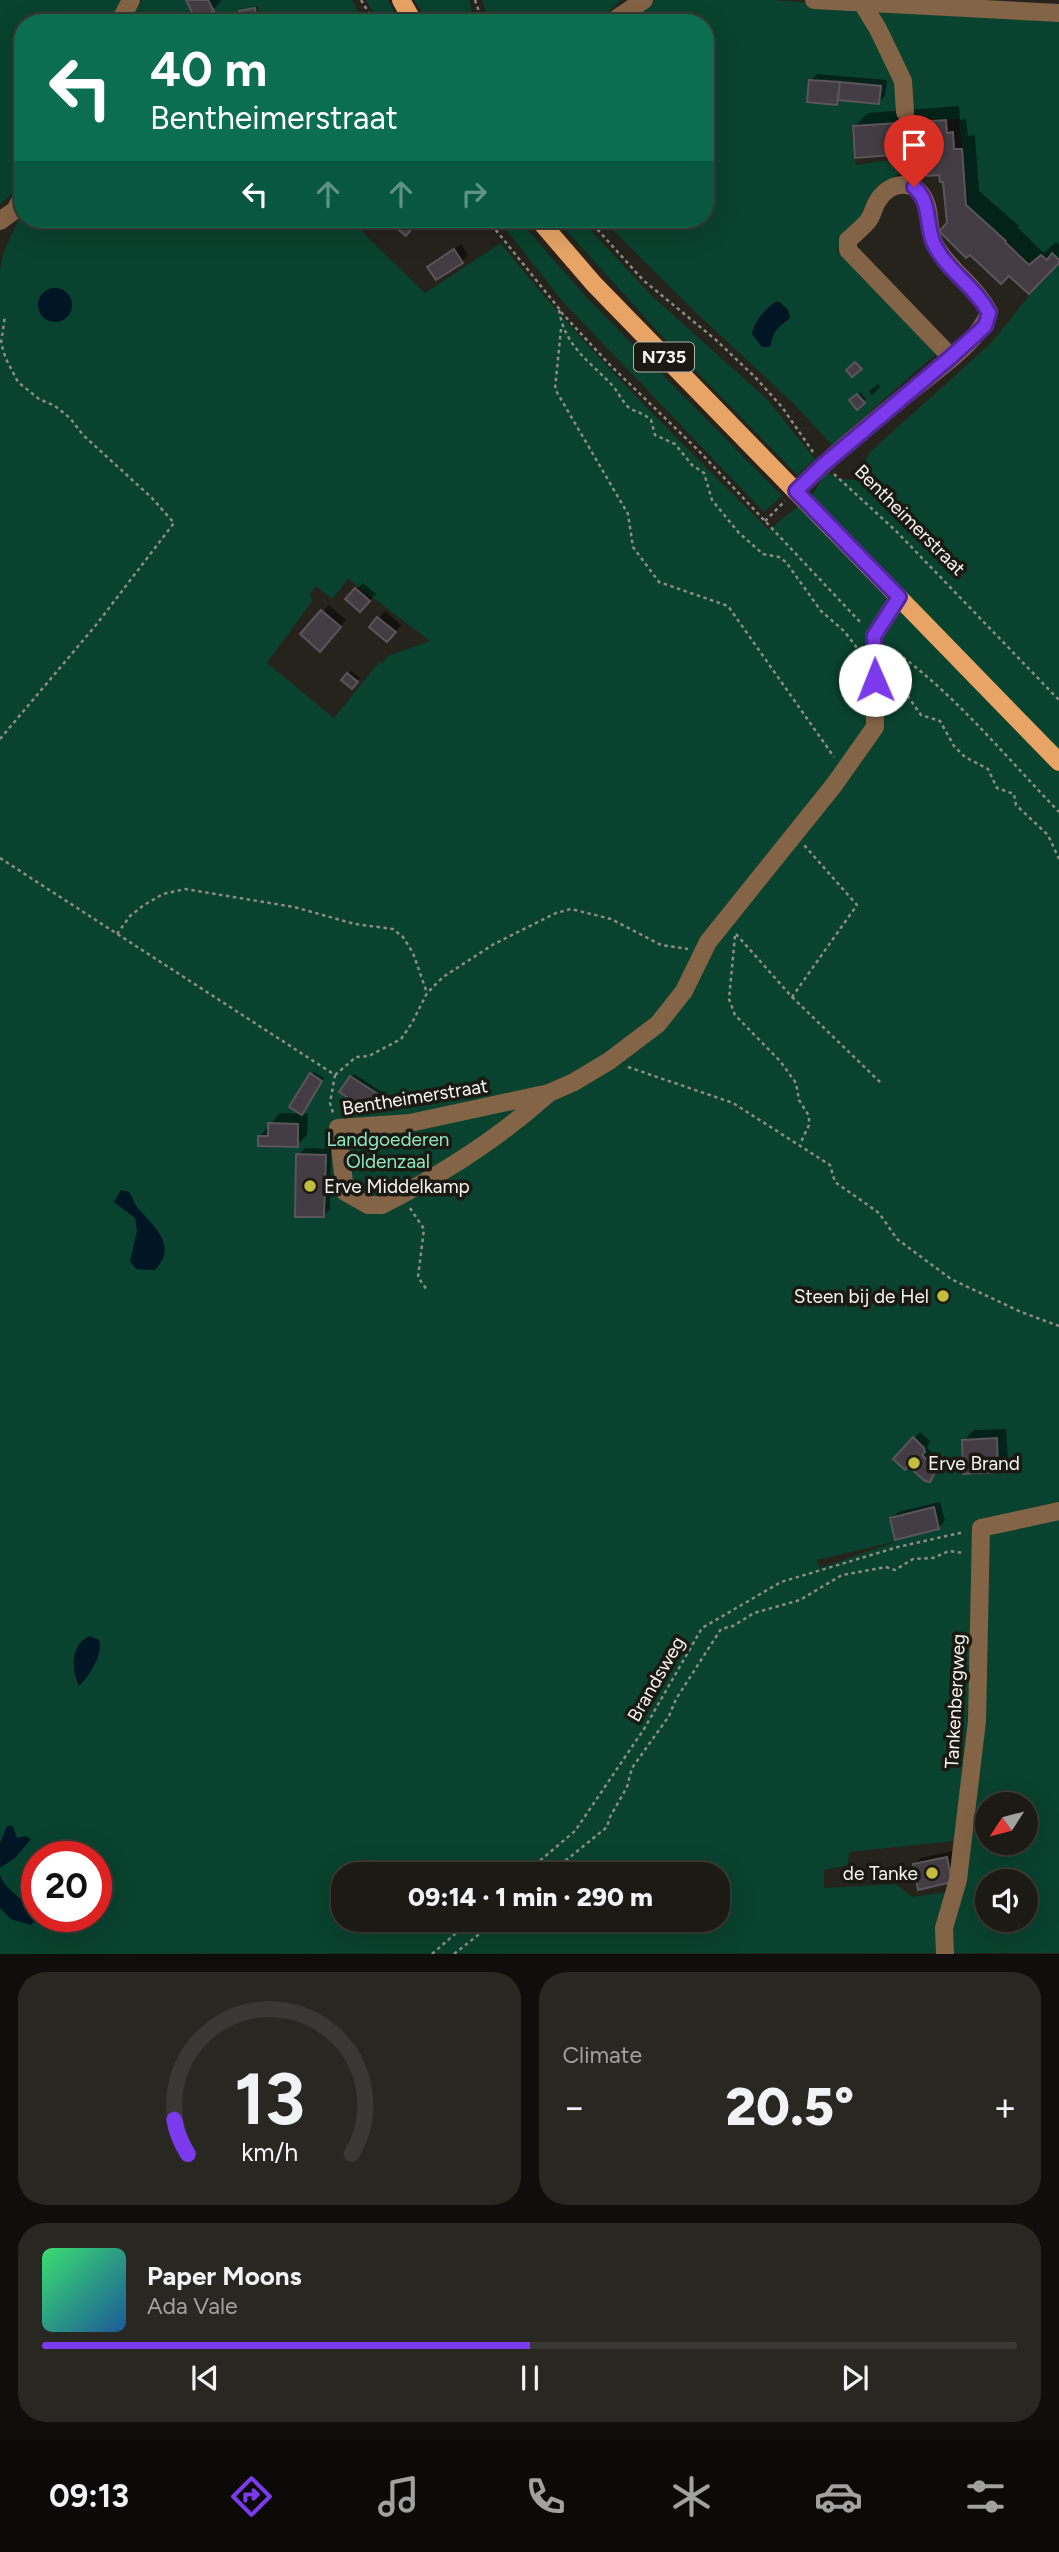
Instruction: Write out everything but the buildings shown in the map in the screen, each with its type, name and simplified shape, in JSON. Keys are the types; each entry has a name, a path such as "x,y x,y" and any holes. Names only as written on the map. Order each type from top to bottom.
{"main road":[{"name":"N735","path":"546,228 594,284 1059,762"}],"street":[{"path":"623,14 644,0"},
{"path":"814,0 1059,13"},
{"path":"862,3 903,81 905,112"},
{"path":"796,491 823,465 951,357 985,326 989,313 981,296 946,262 933,242 926,204 920,192 904,183 886,190 877,201 870,219 848,240 848,250 951,357"},
{"path":"0,222 14,211"},
{"path":"874,636 899,597"},
{"name":"Bentheimerstraat","path":"549,1093 514,1125 476,1152 395,1199 382,1205 368,1205 345,1192 338,1128 410,1123 549,1093 574,1082 608,1061 652,1029 672,1009 708,942 730,927 875,727 874,636"},
{"path":"981,1528 1059,1511"},
{"name":"Tankenbergweg","path":"944,1954 944,1928 958,1880 976,1733 980,1664 981,1528"}],"path":[{"path":"494,228 568,319 559,310"},
{"name":"Bentheimerstraat","path":"595,228 643,280 716,340 755,377 782,407 823,465 888,523 1059,700"},
{"path":"559,310 561,326 555,389 628,514 633,547 659,582 728,606 845,771"},
{"path":"559,310 609,364 698,450 874,636 910,661 942,689 1059,812"},
{"path":"0,739 96,625 174,523 152,498 83,435 70,418 18,382 1,343 5,316"},
{"path":"561,326 573,346 596,372 612,384 627,405 651,419 658,438 675,444 692,465 704,473 712,500 739,533 763,554 779,557 786,562 821,611 882,669 888,683 913,701 921,715 940,721 954,746 965,757 988,769 997,788 1014,794 1016,805 1048,835 1059,859"},
{"path":"765,521 796,491"},
{"path":"792,997 857,905 795,835"},
{"path":"0,858 335,1075"},
{"path":"117,934 130,916 144,905 163,894 185,889 294,907 355,924 393,929 403,937 413,953 427,993"},
{"path":"338,1128 330,1103 335,1075 356,1057 369,1056 401,1039 427,993 443,977 494,944 556,913 571,909 611,919 661,945 687,950 708,942"},
{"path":"730,927 792,997 881,1083"},
{"path":"730,927 729,999 734,1015 780,1061 796,1083 799,1100 809,1116 809,1125 800,1144"},
{"path":"608,1061 733,1103 830,1165 835,1182 878,1213 897,1239 951,1279 1021,1312 1059,1326"},
{"path":"395,1199 410,1208 424,1229 418,1277 427,1290"},
{"name":"Brandsweg","path":"538,1862 575,1831 644,1729 702,1628 781,1581 898,1547 981,1528"},
{"path":"564,1862 607,1827 632,1768 669,1716 676,1699 721,1629 733,1626 754,1613 800,1600 842,1575 886,1567 895,1570 913,1559 933,1558 949,1552 981,1556"},
{"path":"432,1954 457,1932"},
{"path":"454,1954 481,1932"}],"green space":[{"path":"0,0 126,0 117,14 14,14 14,192 0,204"},
{"path":"142,0 352,0 360,14 134,14"},
{"path":"366,0 388,0 395,14 374,14"},
{"path":"414,0 469,0 473,14 423,14"},
{"path":"482,0 621,0 606,14 487,14"},
{"name":"Landgoederen Oldenzaal","path":"655,0 773,0 1059,21 1059,1953 0,1954 0,270 4,251 15,228 364,228 362,232 425,293 501,243 597,355 769,530 812,495 826,472 839,479 856,480 870,452 990,344 1034,290 1051,274 1041,263 1034,269 999,232 994,236 969,208 959,119 851,128 856,165 917,156 906,168 881,186 870,217 836,250 923,340 938,352 832,445 794,404 692,309 611,228 714,228 714,14 626,14 635,7","holes":["778,301 788,310 790,318 776,327 762,347 753,334 758,320","348,579 430,641 388,656 382,664 379,662 334,718 267,663 312,601 310,594 316,586 332,599","898,1541 820,1568 817,1560","955,1841 947,1892 912,1897 896,1884 824,1888 824,1870 848,1865 849,1852"]},
{"path":"505,228 526,228 587,298 782,496 764,512 563,302"},
{"path":"564,228 588,228 652,296 768,400 815,459 797,475 659,333"}],"water":[{"path":"55,288 67,293 72,305 67,317 55,322 43,317 38,305 43,293"},
{"path":"778,301 788,310 790,318 775,332 771,345 762,347 752,334 753,329 765,310"},
{"path":"121,1190 129,1192 137,1207 161,1236 165,1252 155,1270 136,1269 130,1261 137,1231 135,1218 114,1202"},
{"path":"90,1636 99,1640 98,1658 79,1686 74,1658 79,1645"},
{"path":"7,1826 13,1826 17,1838 25,1836 31,1839 21,1841 21,1851 0,1868 0,1843"},
{"path":"0,1875 3,1882 21,1898 21,1922 11,1919 0,1908"}],"place":[{"name":"Erve Middelkamp","path":"310,1186"},
{"name":"Steen bij de Hel","path":"943,1296"},
{"name":"Erve Brand","path":"914,1463"},
{"name":"de Tanke","path":"932,1873"}],"route":[{"path":"875,680 874,636 899,597 796,491 985,326 989,313 981,296 946,262 933,242 926,204 914,187"}]}
